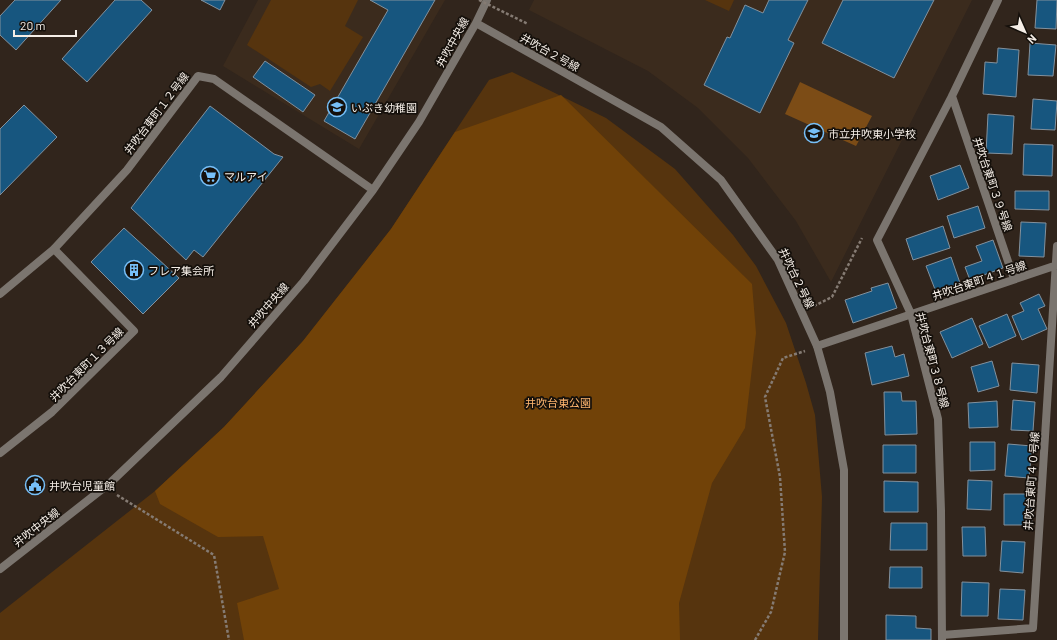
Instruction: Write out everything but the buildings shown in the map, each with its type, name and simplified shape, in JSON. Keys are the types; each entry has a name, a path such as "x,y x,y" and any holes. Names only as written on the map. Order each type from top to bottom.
{"street":[{"name":"井吹中央線","path":"0,569 104,487 221,377 304,281 373,190 420,122 476,23 487,0"},
{"name":"井吹台東町３８号線","path":"942,638 941,511 938,419 911,314 877,240 952,96 998,0"},
{"name":"井吹台２号線","path":"476,23 661,127 721,180 778,260 817,346 830,392 844,470 844,640"},
{"name":"井吹台東町１２号線","path":"0,294 54,249 127,170 198,76 214,79 373,190"},
{"name":"井吹台東町３９号線","path":"952,96 1014,279"},
{"name":"井吹台東町４０号線","path":"942,638 1033,628 1057,246"},
{"name":"井吹台東町１３号線","path":"0,453 52,412 134,331 54,249"},
{"name":"井吹台東町４１号線","path":"817,346 1056,265"}],"path":[{"path":"479,0 528,24"},
{"path":"755,640 771,612 785,552 780,477 765,397 783,358 817,346"},
{"path":"104,487 214,555 229,640"}],"shaded area":[{"name":"いぶき幼稚園","path":"258,0 445,0 359,149 223,66"},
{"name":"市立井吹東小学校","path":"534,0 972,0 831,282 796,221 748,158 698,108 648,71 529,10"},
{"path":"800,82 872,116 856,146 785,114"}],"green space":[{"path":"271,0 358,0 345,26 363,37 330,91 320,84 311,87 247,45"},
{"path":"705,0 734,0 729,11"},
{"name":"井吹台東公園","path":"512,72 606,118 675,169 733,235 756,266 786,323 815,415 822,497 818,640 0,640 0,613 155,491 224,427 303,341 391,229 489,80"},
{"name":"井吹台東公園","path":"561,95 752,284 756,333 745,428 712,483 679,603 680,640 244,640 237,603 279,589 263,536 218,537 160,504 155,491 224,427 303,341 391,229 455,132"}],"place":[{"name":"いぶき幼稚園","path":"337,107"},
{"name":"市立井吹東小学校","path":"814,133"},
{"name":"マルアイ","path":"210,176"},
{"name":"フレア集会所","path":"134,270"},
{"name":"井吹台児童館","path":"35,485"}]}
